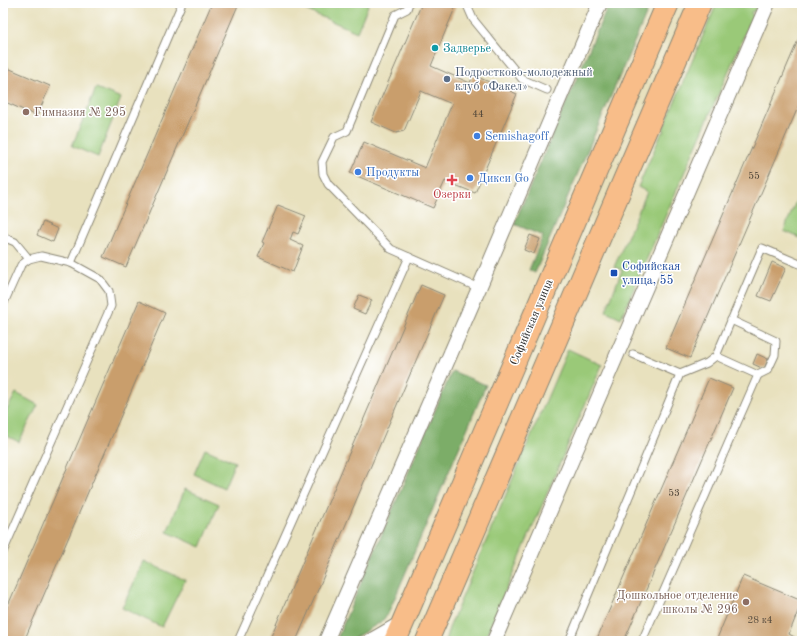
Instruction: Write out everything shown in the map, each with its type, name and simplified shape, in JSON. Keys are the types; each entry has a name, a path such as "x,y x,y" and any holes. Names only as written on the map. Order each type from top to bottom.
{"main road":[{"name":"Софийская улица","path":"399,632 668,3"},
{"path":"427,640 700,3"},
{"path":"466,474 493,486"}],"street":[{"path":"326,641 479,288 600,3"},
{"path":"494,641 768,3"},
{"path":"370,641 399,632"}],"lane":[{"path":"71,263 182,3"},
{"path":"409,3 407,9 395,15 347,132 334,137 325,154 322,168 328,184 391,249 479,288"},
{"path":"466,3 473,19 522,79 547,90"},
{"path":"3,237 14,242 29,259"},
{"path":"633,354 680,374 707,363 716,356 762,248 802,265"},
{"path":"3,305 21,265 29,259 41,256 71,263 100,279 109,291 111,306 3,552"},
{"path":"238,641 409,257"},
{"path":"642,641 758,375 768,370 776,355 776,341 731,320"},
{"path":"716,356 758,375"},
{"path":"569,641 680,374"}],"green space":[{"path":"305,3 369,3 357,32 303,9"},
{"path":"609,3 651,3 535,273 529,270 543,236 514,224"},
{"path":"717,3 758,3 754,12 752,11 751,14 753,15 621,318 606,311 622,270 614,267 647,192 638,187 662,132 665,130 663,129"},
{"path":"96,88 121,98 98,157 72,146"},
{"path":"802,186 802,239 784,231"},
{"path":"568,349 602,365 484,641 445,641 449,628"},
{"path":"452,371 486,385 388,614 381,622 349,641 336,641"},
{"path":"16,393 38,405 19,442 3,434 3,417"},
{"path":"205,449 235,462 224,488 194,474"},
{"path":"185,489 219,504 201,547 167,532"},
{"path":"144,561 185,580 162,627 122,608"}],"building":[{"path":"212,3 239,3 126,267 103,257"},
{"path":"422,3 457,3 431,66 470,83 473,75 517,94 475,193 445,181 433,208 350,173 364,142 425,168 452,104 421,91 404,131 396,133 371,122"},
{"path":"802,31 802,98 690,358 666,348"},
{"path":"3,66 50,86 37,116 3,101"},
{"path":"278,205 306,216 298,234 293,232 290,240 303,246 293,272 258,257 264,243 262,242"},
{"path":"43,222 58,229 53,242 37,235"},
{"path":"530,235 540,239 534,254 524,250"},
{"path":"772,262 786,268 771,301 758,296"},
{"path":"421,285 444,295 296,641 269,641"},
{"path":"359,295 372,300 365,314 353,309"},
{"path":"139,301 165,313 24,641 3,641 3,617"},
{"path":"757,354 768,359 764,369 753,364"},
{"path":"709,378 733,388 624,641 596,641"},
{"path":"743,576 802,601 789,634 802,641 716,641"}],"place":[{"name":"Задверье","path":"435,48"},
{"name":"Подростково-молодежный клуб «Факел»","path":"447,79"},
{"name":"Гимназия № 295","path":"26,112"},
{"name":"Semishagoff","path":"477,136"},
{"name":"Продукты","path":"358,172"},
{"name":"Дикси Go","path":"470,178"},
{"name":"Озерки","path":"452,180"},
{"name":"Софийская улица, 55","path":"614,273"},
{"name":"Дошкольное отделение школы № 296","path":"746,602"}]}
